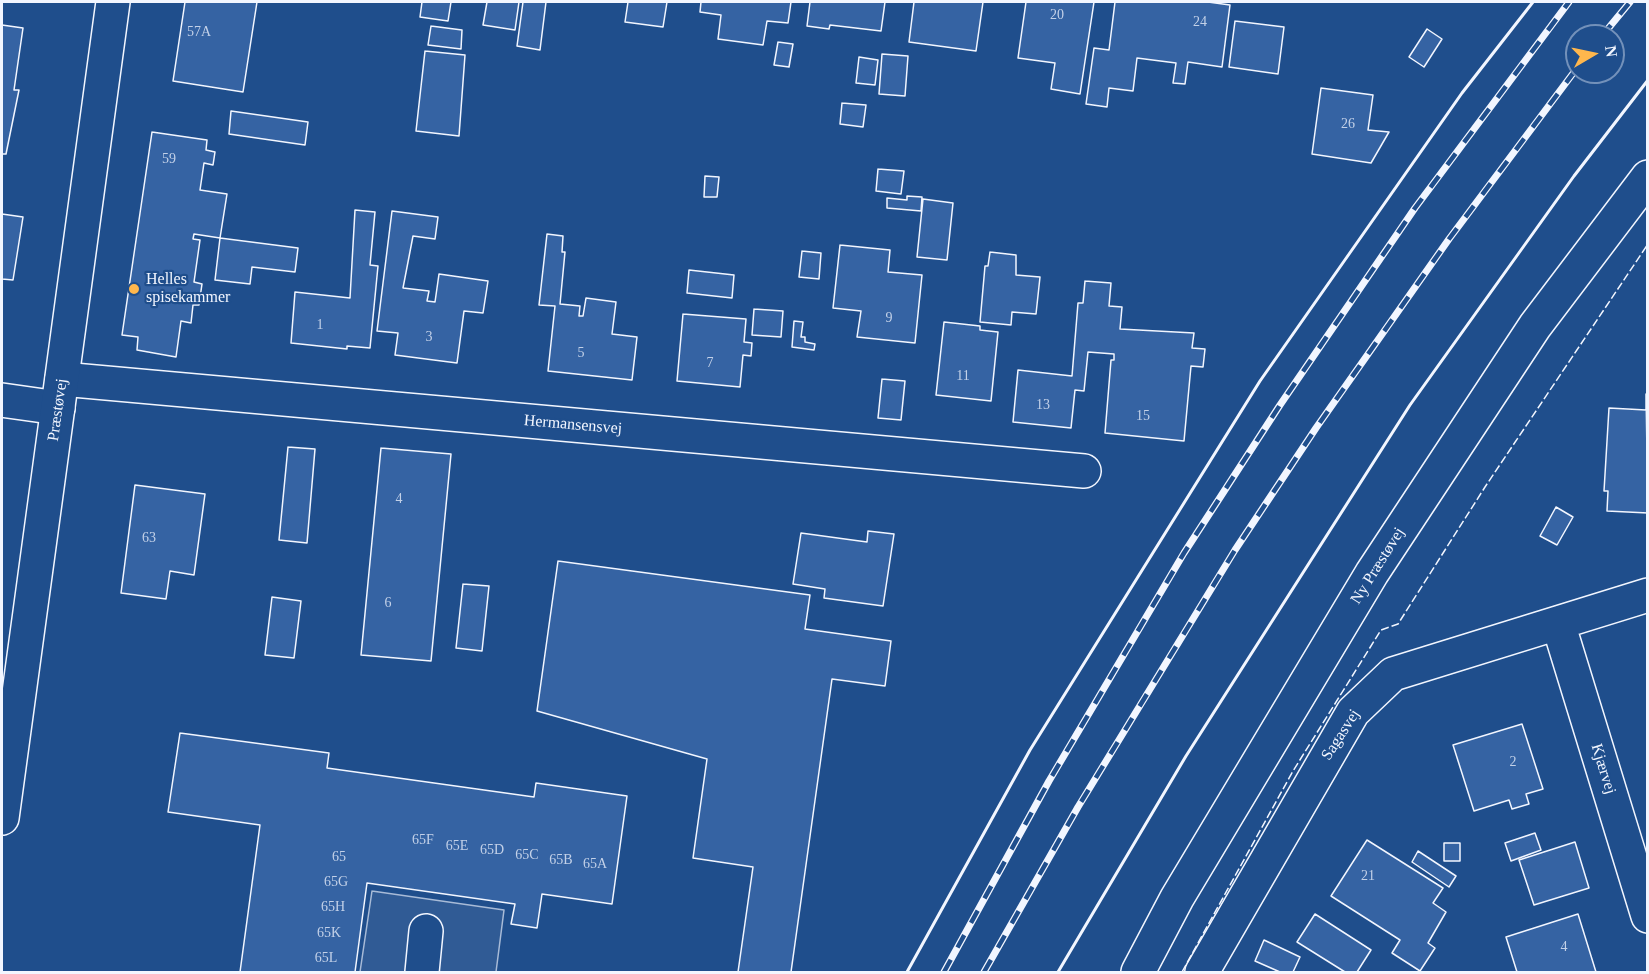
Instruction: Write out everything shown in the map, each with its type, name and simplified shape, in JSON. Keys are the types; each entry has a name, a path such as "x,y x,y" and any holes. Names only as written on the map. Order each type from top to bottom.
{"street":[{"name":"Præstøvej","path":"2,818 113,2"},
{"name":"Ny Præstøvej","path":"1138,972 1177,898 1372,573 1535,326 1647,177"},
{"name":"Hermansensvej","path":"2,400 60,393 1084,471"},
{"name":"Sagasvej","path":"1202,972 1353,712 1393,674 1647,595"},
{"name":"Kjærvej","path":"1558,623 1647,916"},
{"path":"422,972 426,931"}],"shaded area":[{"path":"372,891 504,910 496,972 360,972"}],"building":[{"path":"185,2 257,2 243,92 173,81"},
{"path":"422,2 451,2 448,21 420,17"},
{"path":"487,2 519,2 515,30 483,25"},
{"path":"523,2 546,2 540,50 517,46"},
{"path":"628,2 667,2 663,27 625,22"},
{"path":"701,2 791,2 788,23 767,21 763,45 718,39 721,15 700,12"},
{"path":"810,2 885,2 881,31 830,25 829,29 807,26"},
{"path":"914,2 983,2 976,51 909,42"},
{"path":"1026,2 1094,2 1080,94 1051,89 1055,63 1018,58"},
{"path":"1115,2 1208,2 1230,5 1222,67 1188,62 1185,84 1173,83 1176,63 1137,58 1133,91 1109,88 1107,107 1086,104 1094,48 1109,50"},
{"path":"1235,21 1284,27 1278,74 1229,67"},
{"path":"2,25 23,28 14,90 19,90 6,154 2,154"},
{"path":"431,26 462,30 461,49 428,45"},
{"path":"1427,29 1442,39 1424,67 1409,57"},
{"path":"778,42 793,44 789,67 774,65"},
{"path":"425,51 465,55 459,136 416,131"},
{"path":"882,54 908,56 905,96 879,94"},
{"path":"859,57 878,60 875,85 856,83"},
{"path":"1321,88 1373,95 1368,130 1389,132 1371,163 1312,154"},
{"path":"842,103 866,105 863,127 840,124"},
{"path":"231,111 308,122 305,145 229,134"},
{"path":"152,132 207,140 206,150 215,152 213,165 204,163 200,190 227,194 220,238 194,234 193,239 200,240 194,282 202,284 199,305 193,305 191,323 181,321 176,357 137,350 138,337 122,335"},
{"path":"878,169 904,171 901,194 876,191"},
{"path":"705,176 719,177 717,197 704,197"},
{"path":"907,196 922,197 921,211 887,208 887,198 907,200"},
{"path":"923,199 953,203 947,260 917,257"},
{"path":"355,210 375,212 370,265 378,266 370,348 347,346 347,349 291,343 295,292 350,298"},
{"path":"392,211 438,217 435,239 413,236 403,288 429,291 427,301 435,302 439,274 488,281 483,313 464,311 457,363 395,355 398,333 377,331"},
{"path":"2,214 23,217 13,280 2,279"},
{"path":"547,234 563,236 562,252 565,252 560,304 580,306 579,316 583,316 586,298 616,302 612,334 637,337 632,380 548,371 555,306 539,305"},
{"path":"220,238 298,248 295,272 252,267 250,284 215,280"},
{"path":"840,245 890,250 888,272 922,275 915,343 857,337 861,311 833,308"},
{"path":"802,251 821,253 819,279 799,277"},
{"path":"990,252 1016,255 1016,275 1040,277 1036,314 1012,312 1011,325 980,322 985,266 988,266"},
{"path":"689,270 734,275 732,298 687,293"},
{"path":"1085,281 1111,283 1109,306 1122,307 1120,329 1194,333 1192,348 1205,349 1203,367 1191,366 1184,441 1105,433 1111,360 1114,360 1114,354 1088,352 1084,391 1075,390 1071,428 1013,422 1018,370 1072,376 1078,303 1083,303"},
{"path":"754,309 783,311 781,337 752,335"},
{"path":"683,314 746,319 744,342 752,343 751,356 743,355 740,387 677,381"},
{"path":"794,321 803,322 801,337 805,337 805,342 815,344 814,350 792,347"},
{"path":"944,322 980,326 980,330 998,332 991,401 936,395"},
{"path":"882,379 905,381 901,420 878,418"},
{"path":"1646,394 1648,513 1607,511 1608,491 1604,491 1609,408 1646,410"},
{"path":"288,447 315,449 307,543 279,540"},
{"path":"381,448 451,454 431,661 361,655"},
{"path":"135,485 205,494 194,575 170,571 166,599 121,593"},
{"path":"1556,507 1573,517 1557,545 1540,536"},
{"path":"868,531 894,534 883,606 824,598 825,589 793,584 801,533 867,542"},
{"path":"558,561 810,595 805,629 891,641 885,686 832,679 791,972 738,972 753,867 693,858 707,759 537,711"},
{"path":"463,584 489,586 482,651 456,648"},
{"path":"272,597 301,601 294,658 265,655"},
{"path":"1522,724 1543,789 1526,794 1529,804 1512,809 1509,800 1474,811 1453,745"},
{"path":"180,733 329,753 327,768 534,797 536,783 627,796 612,904 542,894 537,928 511,924 515,904 367,883 355,972 240,972 260,825 168,812"},
{"path":"1535,833 1541,850 1511,861 1505,843"},
{"path":"1367,840 1443,888 1433,903 1446,912 1428,943 1435,948 1420,971 1392,953 1400,940 1331,896"},
{"path":"1575,842 1589,888 1534,905 1519,860"},
{"path":"1444,843 1460,843 1460,861 1444,861"},
{"path":"1418,851 1456,876 1449,887 1412,862"},
{"path":"1315,914 1371,950 1357,972 1345,972 1297,942"},
{"path":"1578,914 1596,972 1517,972 1506,937"},
{"path":"1264,940 1300,957 1293,972 1280,972 1255,961"}],"railway":[{"path":"944,972 1049,781 1184,553 1280,405 1415,208 1569,2"},
{"path":"1612,24 1630,2"},
{"path":"984,972 1078,807 1235,550 1316,428 1449,239 1565,84"}],"fence":[{"path":"1182,972 1293,771 1381,630 1398,624 1485,487 1648,244"}],"wall":[{"path":"907,972 1030,750 1260,381 1462,93 1533,2"},
{"path":"1058,972 1186,756 1410,405 1574,176 1648,80"}],"place":[{"name":"Helles spisekammer","path":"134,289"}]}
